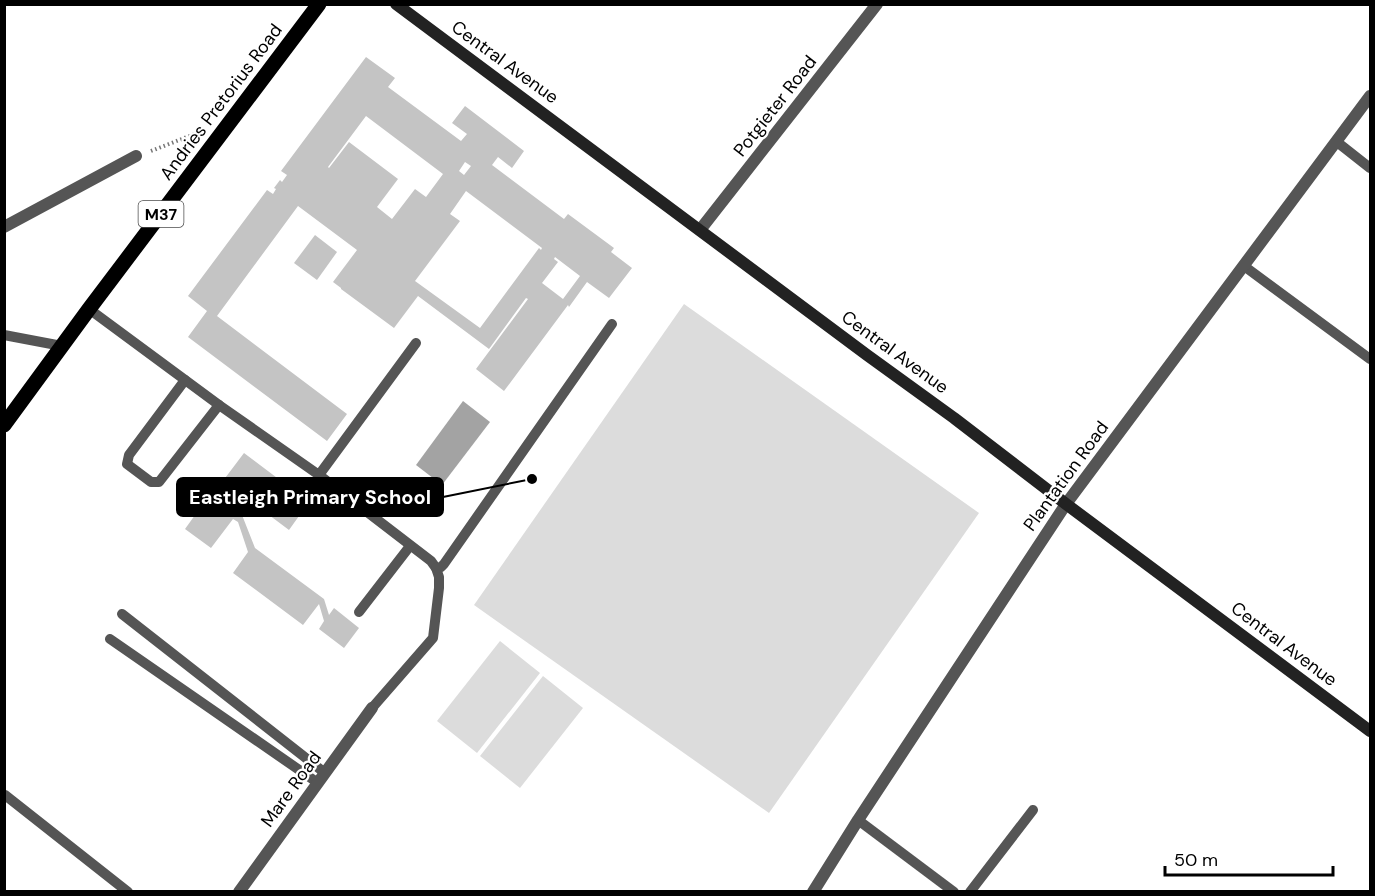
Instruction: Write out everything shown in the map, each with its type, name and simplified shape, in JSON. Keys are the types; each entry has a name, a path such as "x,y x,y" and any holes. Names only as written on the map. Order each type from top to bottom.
{"main road":[{"name":"Andries Pretorius Road","path":"4,425 319,4"}],"street":[{"name":"Central Avenue","path":"396,4 1371,731"},
{"name":"Potgieter Road","path":"700,230 877,4"},
{"name":"Plantation Road","path":"813,891 1066,504 1371,96"},
{"path":"4,227 136,156"},
{"name":"Mare Road","path":"239,891 372,708"}],"lane":[{"path":"1336,142 1371,168"},
{"path":"1244,266 1371,359"},
{"path":"89,309 319,475 431,561 436,568 440,588 433,638 372,708"},
{"path":"436,568 444,564 612,324"},
{"path":"4,335 62,346"},
{"path":"319,475 416,343"},
{"path":"185,380 129,455 127,464 151,482 159,483 219,405"},
{"path":"359,612 410,546"},
{"path":"122,614 322,778"},
{"path":"110,639 322,778"},
{"path":"5,795 128,891"},
{"path":"970,891 1033,810"},
{"path":"858,820 954,891"}],"path":[{"path":"136,156 200,132"}],"shaded area":[{"path":"684,304 979,513 769,813 474,605"},
{"path":"463,401 490,422 442,485 416,465"},
{"path":"500,641 540,673 477,753 437,721"},
{"path":"543,676 583,708 520,788 480,756"}],"building":[{"path":"366,57 395,78 388,87 461,141 467,134 452,123 465,106 524,151 512,168 498,157 492,165 564,219 568,214 614,248 611,252 632,268 609,298 587,282 504,391 476,369 528,299 526,298 489,349 418,296 394,328 333,282 357,250 298,206 217,316 347,414 327,441 188,337 207,311 188,296 267,190 273,194 280,180 282,182 287,175 281,171","holes":["366,116 443,174 426,197 415,189 392,219 377,207 398,179 349,142 328,167","465,162 471,166 464,175 459,171","466,191 542,248 541,250 539,248 480,328 415,281 460,221 450,214","555,257 580,276 563,299 542,283 558,262 554,259"]},
{"path":"315,235 337,252 317,280 294,263"},
{"path":"244,453 309,502 289,530 229,485 219,498 242,515 255,548 324,599 329,615 334,608 359,628 344,648 319,629 324,621 319,604 303,625 233,573 248,552 238,522 233,519 211,548 185,529"}],"place":[{"name":"Eastleigh Primary School","path":"532,479"}]}
